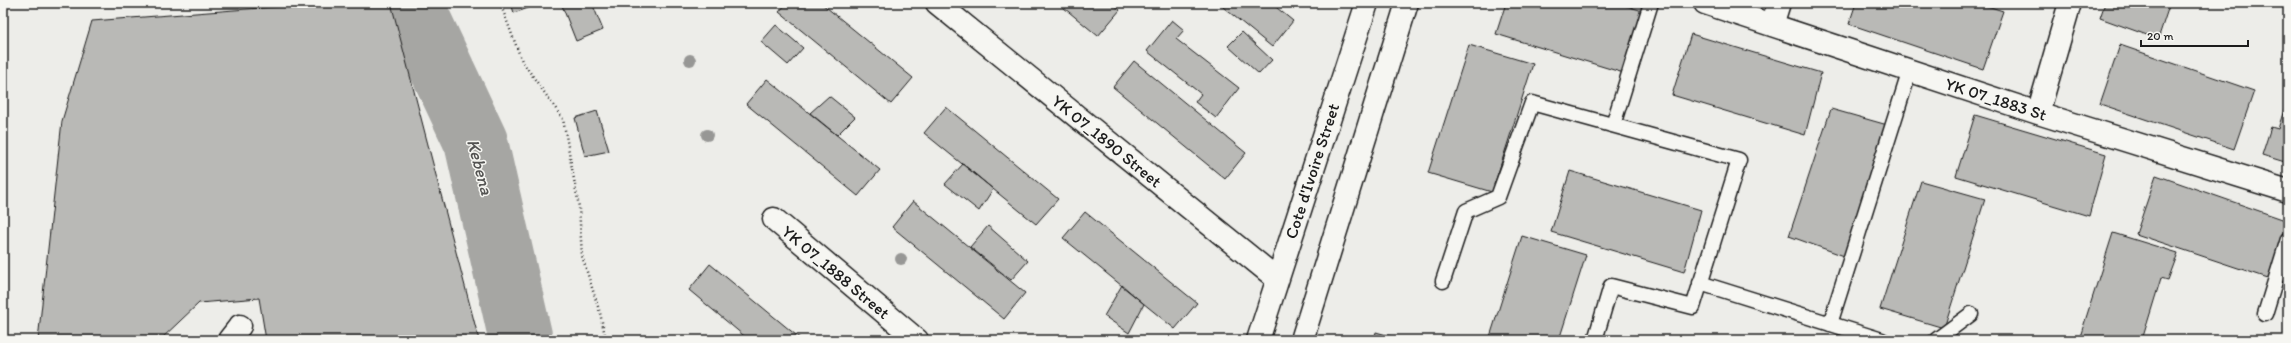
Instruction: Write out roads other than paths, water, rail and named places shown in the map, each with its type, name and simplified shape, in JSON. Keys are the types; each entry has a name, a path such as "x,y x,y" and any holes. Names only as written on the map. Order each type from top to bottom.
{"street":[{"name":"YK 07_1890 Street","path":"937,3 1276,278"},
{"name":"Cote d'Ivoire Street","path":"1258,340 1276,278 1367,3"},
{"path":"1302,340 1407,3"},
{"name":"YK 07_1883 St","path":"1705,3 2038,113 2288,191"},
{"path":"1772,25 1779,3"},
{"path":"2038,113 2070,3"},
{"name":"YK 07_1888 Street","path":"774,219 917,340"}],"lane":[{"path":"1613,125 1651,3"},
{"path":"1830,324 1910,70"},
{"path":"1443,281 1466,211 1498,197 1532,103 1739,160 1693,307 1611,286 1595,340"},
{"path":"2265,314 2288,239"},
{"path":"1700,283 1882,340"},
{"path":"1936,340 1971,314"}],"waterway":[{"name":"Kebena","path":"411,3 476,142 521,340"}]}
